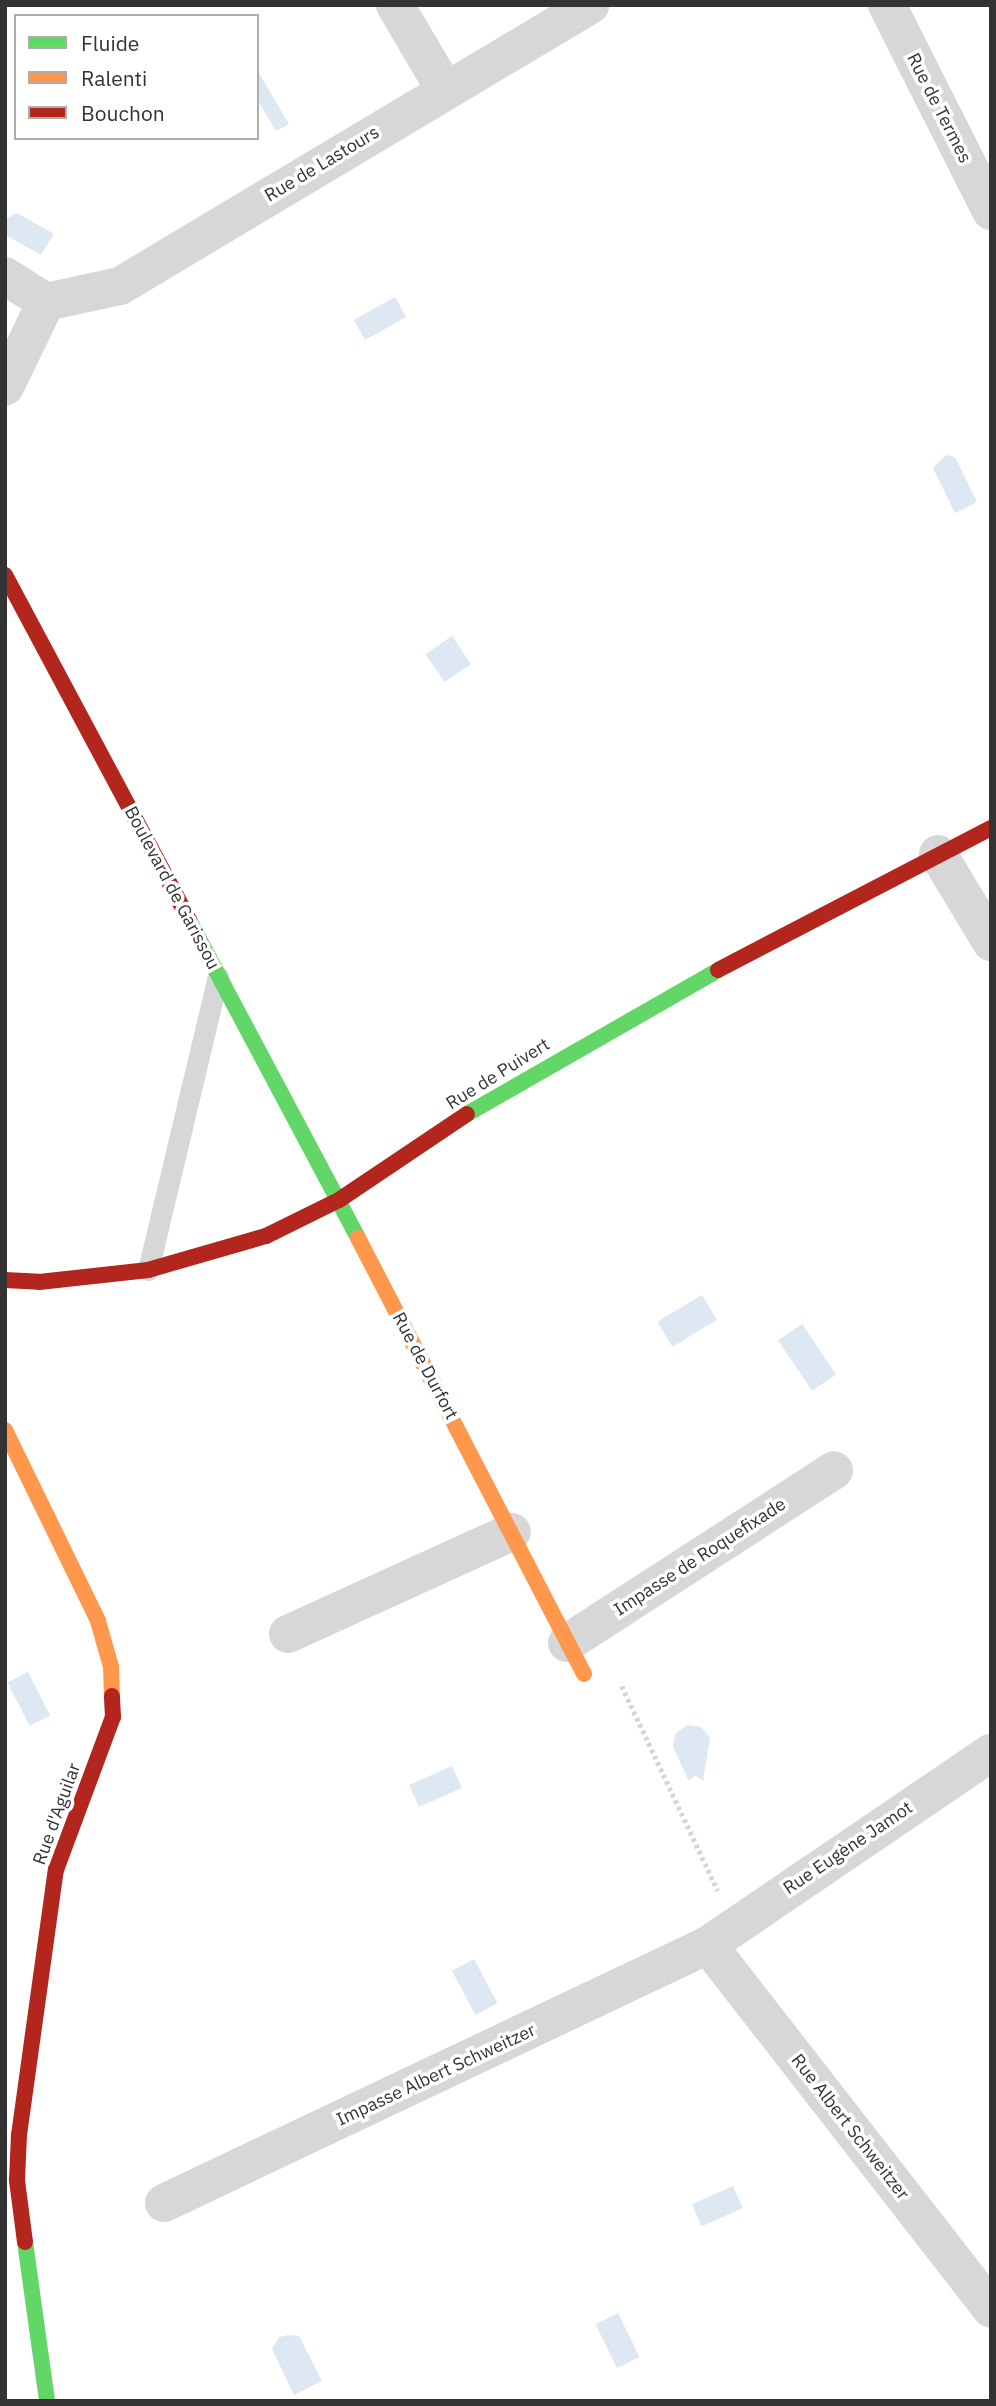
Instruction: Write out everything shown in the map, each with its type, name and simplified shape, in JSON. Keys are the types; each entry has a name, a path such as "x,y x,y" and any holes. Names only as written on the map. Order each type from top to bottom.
{"street":[{"path":"395,5 445,90"},
{"name":"Rue de Lastours","path":"46,302 120,286 590,5"},
{"name":"Rue de Termes","path":"887,5 991,211"},
{"path":"5,276 46,302 5,387"},
{"name":"Boulevard de Garissou","path":"5,575 339,1200"},
{"name":"Rue de Puivert","path":"5,1280 39,1282 148,1270 266,1236 339,1200 495,1096 646,1008 991,828"},
{"path":"939,854 991,942"},
{"name":"Rue de Durfort","path":"339,1200 575,1659"},
{"name":"Rue d'Aguilar","path":"5,1430 98,1620 111,1667 113,1717 56,1870 19,2135 17,2180 47,2401"},
{"name":"Impasse de Roquefixade","path":"575,1659 834,1470"},
{"path":"288,1634 512,1532"},
{"name":"Rue Eugène Jamot","path":"722,1933 991,1753"},
{"name":"Impasse Albert Schweitzer","path":"164,2203 722,1933"},
{"name":"Rue Albert Schweitzer","path":"722,1933 991,2309"}],"lane":[{"path":"148,1270 218,974"}],"path":[{"path":"575,1659 619,1680 722,1933"}],"shaded area":[{"path":"259,73 289,124 276,131 259,102"},
{"path":"17,213 54,234 41,255 5,235 5,219"},
{"path":"395,297 406,317 365,340 354,320"},
{"path":"946,455 955,457 977,502 955,513 933,468"},
{"path":"452,636 471,664 444,682 425,654"},
{"path":"702,1295 717,1320 672,1347 657,1322"},
{"path":"802,1324 836,1375 812,1391 778,1340"},
{"path":"28,1672 50,1716 30,1726 8,1682"},
{"path":"687,1725 701,1727 710,1738 703,1781 695,1775 689,1781 673,1747 675,1734"},
{"path":"452,1766 462,1788 419,1807 409,1785"},
{"path":"474,1959 497,2003 475,2015 452,1971"},
{"path":"733,2186 743,2208 702,2226 692,2204"},
{"path":"618,2313 639,2357 617,2368 596,2324"},
{"path":"299,2336 322,2381 294,2395 272,2349 279,2337"}],"traffic: fast":[{"path":"189,920 358,1238"},
{"path":"467,1114 718,970"},
{"path":"25,2242 47,2401"}],"traffic: slow":[{"path":"358,1238 584,1674"},
{"path":"5,1430 98,1621 111,1667 112,1696"}],"traffic: jam":[{"path":"5,575 189,920"},
{"path":"718,970 991,828"},
{"path":"5,1280 39,1282 148,1270 266,1236 339,1200 467,1114"},
{"path":"25,2242 17,2180 19,2135 56,1870 113,1717 112,1696"}]}
